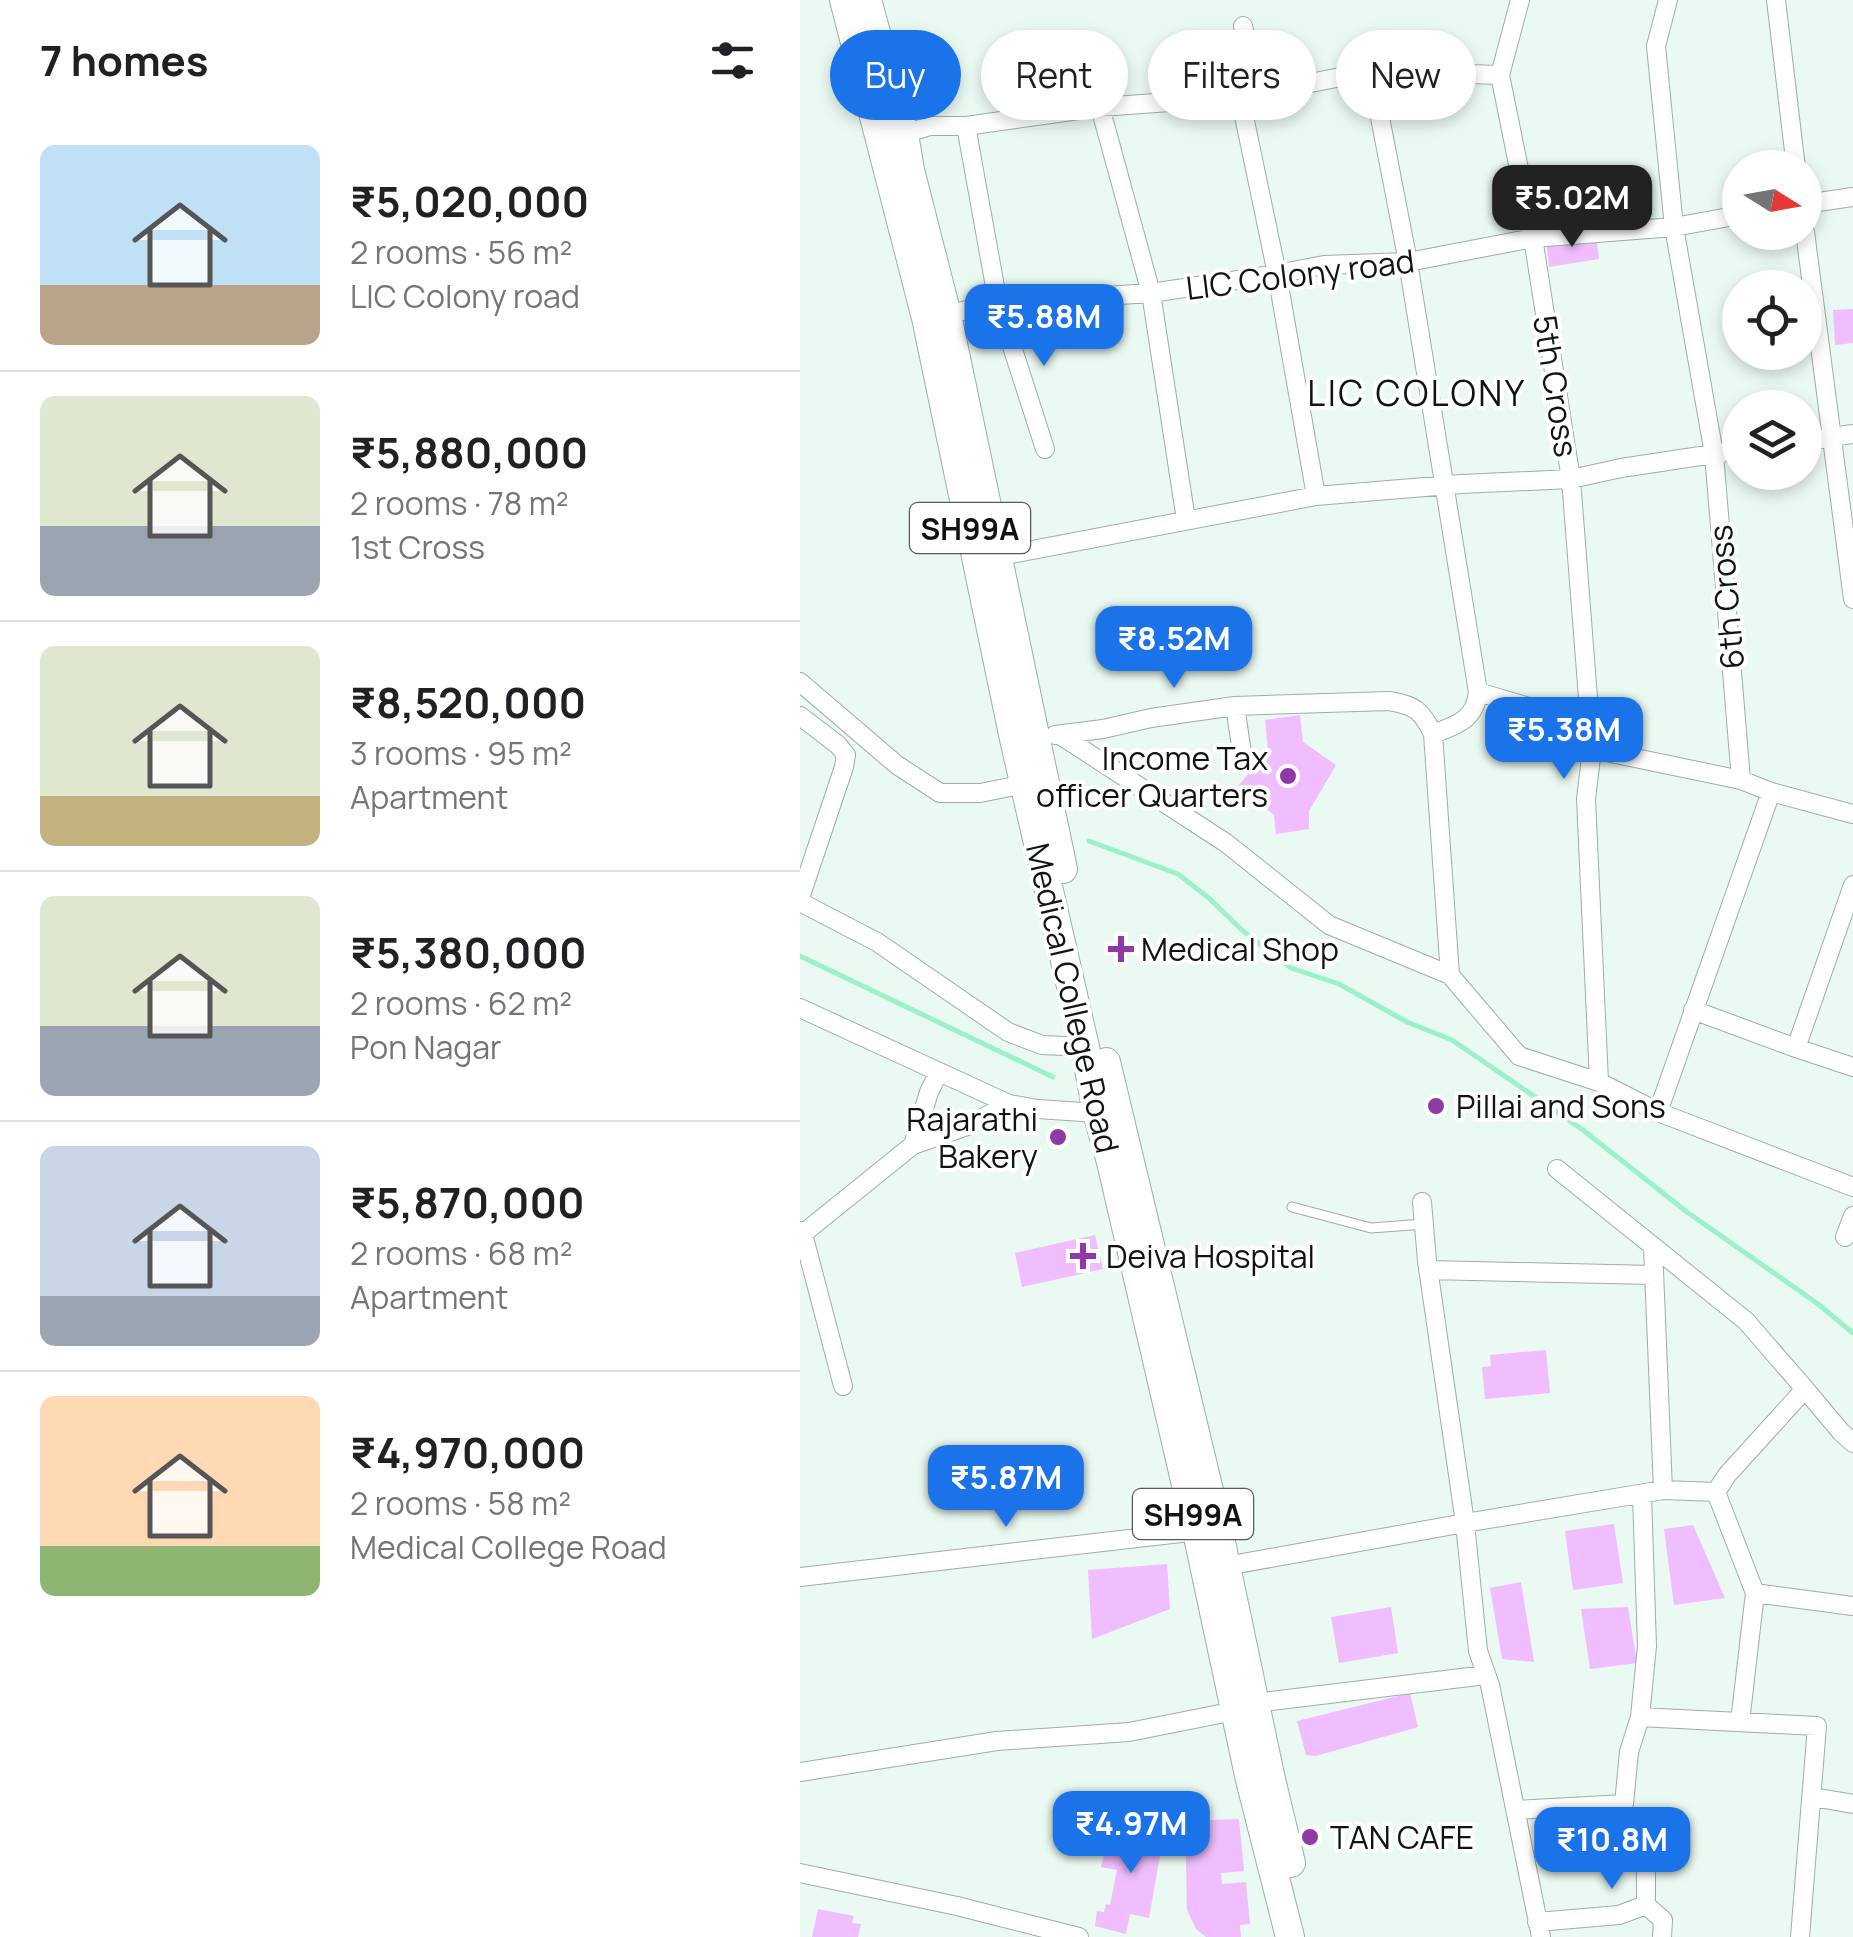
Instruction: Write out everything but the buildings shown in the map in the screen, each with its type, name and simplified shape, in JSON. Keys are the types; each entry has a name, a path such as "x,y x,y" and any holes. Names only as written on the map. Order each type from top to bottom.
{"main road":[{"name":"Medical College Road","path":"844,0 936,316"},
{"name":"Medical College Road","path":"867,0 904,134 936,316 987,558 1025,784 1207,1530 1290,1937"},
{"name":"Medical College Road","path":"987,558 1046,735 1092,1054"},
{"name":"Medical College Road","path":"1207,1530 1226,1566 1244,1707 1309,1937"}],"street":[{"name":"5th Cross","path":"1520,0 1500,75 1572,479 1592,748 1586,798 1600,1082"},
{"name":"6th Cross","path":"1668,0 1656,46 1674,227 1714,454 1742,780"},
{"path":"1776,0 1794,150"},
{"path":"1243,26 1243,30"},
{"path":"1476,74 1500,75"},
{"path":"904,134 930,126 1011,120"},
{"path":"1103,120 1150,292 1186,520"},
{"path":"1253,120 1316,496"},
{"path":"1381,120 1478,692 1476,705 1465,722 1434,734"},
{"path":"966,126 998,303 1045,449"},
{"path":"1822,202 1853,197"},
{"name":"LIC Colony road","path":"936,316 998,303 1150,292 1324,265 1408,262 1532,238 1674,227 1722,218"},
{"path":"1807,250 1853,599"},
{"path":"1822,439 1853,434"},
{"path":"987,558 1316,496 1572,479 1722,453"},
{"path":"800,682 897,765 940,794 980,793 1025,784"},
{"path":"1478,692 1590,724"},
{"path":"1046,735 1235,706 1389,701 1408,704 1425,716 1434,734 1450,974"},
{"path":"1235,706 1242,753"},
{"path":"800,716 838,744 846,755 800,900 877,942 1008,1032 1042,1045 1092,1054"},
{"path":"1046,735 1226,843 1328,925 1450,974 1519,1056 1600,1082 1658,1112 1853,1187"},
{"path":"1592,748 1742,780 1853,814"},
{"path":"1658,1112 1771,792"},
{"path":"1796,1048 1853,886"},
{"path":"800,1008 1009,1104 1038,1109 1105,1100"},
{"path":"1693,1010 1853,1067"},
{"path":"914,1145 939,1072"},
{"path":"843,1386 801,1234 914,1145 967,1126 1009,1104"},
{"path":"1556,1169 1746,1322 1849,1431"},
{"path":"1422,1202 1428,1270 1466,1522 1478,1651 1516,1810 1539,1930 1619,1915 1646,1905"},
{"path":"1846,1237 1853,1216"},
{"path":"1653,1246 1663,1490"},
{"path":"1428,1270 1654,1276"},
{"path":"1716,1492 1805,1388"},
{"path":"1226,1566 1663,1490 1716,1492"},
{"path":"1716,1492 1754,1594 1740,1722"},
{"path":"1516,1810 1624,1804 1629,1752 1640,1717 1647,1646 1642,1495"},
{"path":"800,1577 1207,1530"},
{"path":"1754,1594 1853,1606"},
{"path":"800,1772 997,1741 1129,1732 1244,1707 1486,1675"},
{"path":"1640,1717 1818,1726 1800,1937"},
{"path":"1812,1797 1853,1804"},
{"path":"1646,1821 1646,1905"},
{"path":"800,1873 1080,1937"},
{"path":"1646,1905 1664,1920 1662,1937"}],"lane":[{"path":"1292,1207 1372,1228 1424,1224"}],"waterway":[{"path":"1089,841 1178,874 1291,968 1339,984 1407,1022 1452,1040 1583,1130 1687,1212 1853,1333"},
{"path":"800,956 1053,1077"}],"place":[{"name":"Income Tax officer Quarters","path":"1288,776"},
{"name":"Medical Shop","path":"1121,949"},
{"name":"Pillai and Sons","path":"1436,1106"},
{"name":"Rajarathi Bakery","path":"1058,1137"},
{"name":"Deiva Hospital","path":"1083,1256"},
{"name":"TAN CAFE","path":"1310,1837"}],"district":[{"name":"LIC COLONY","path":"1417,393"}]}
